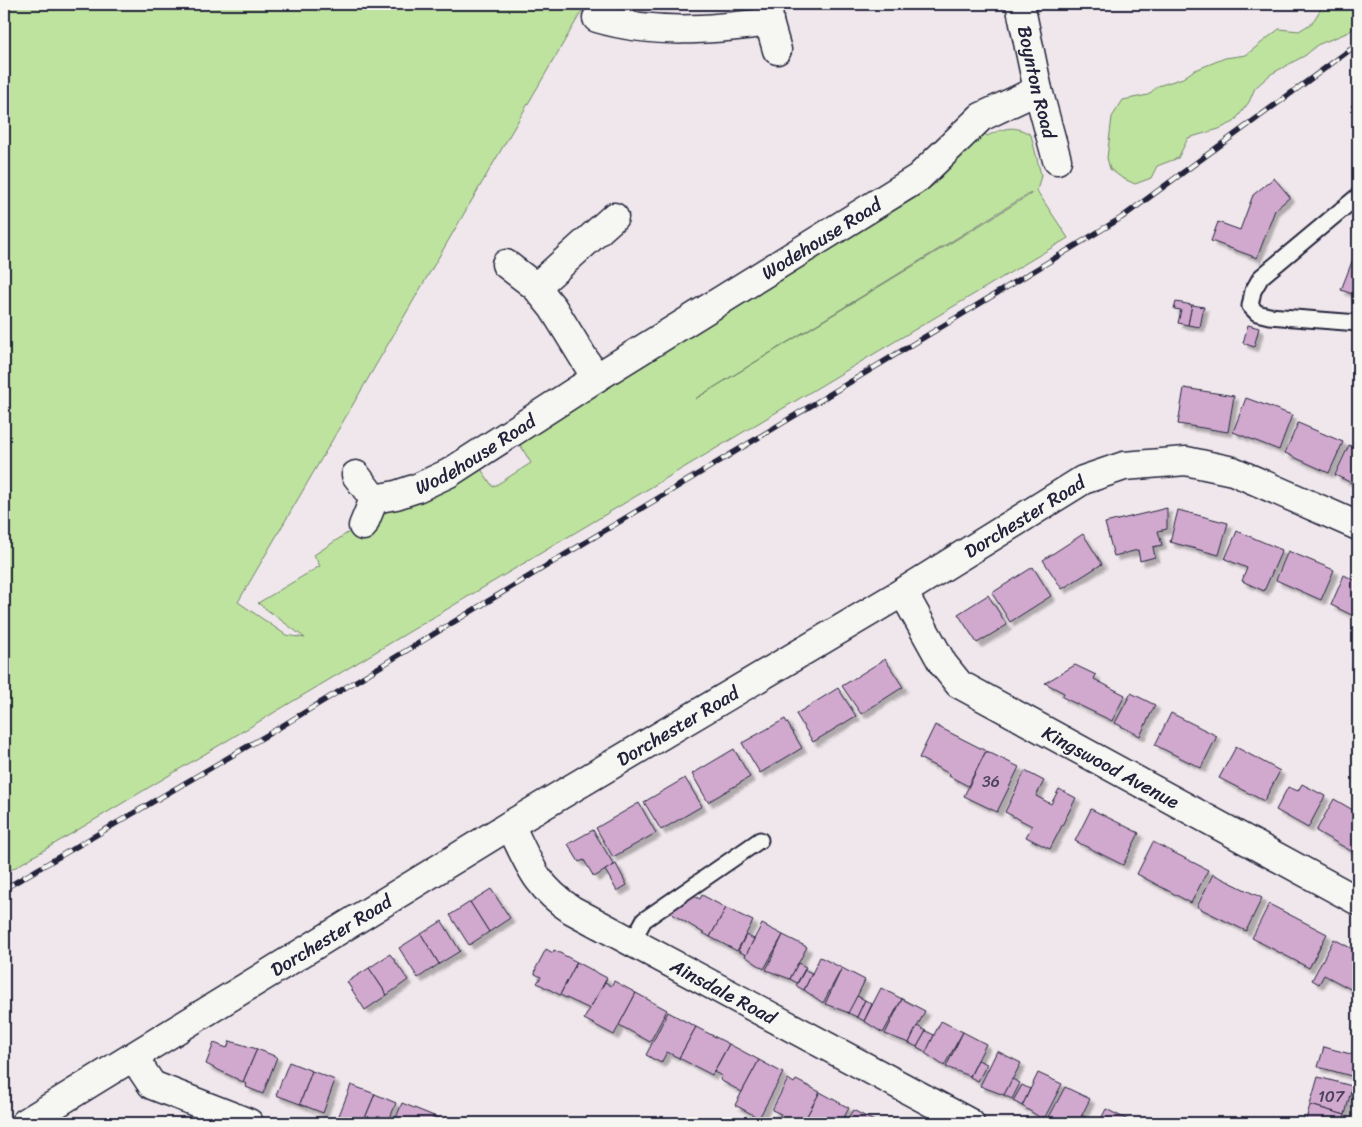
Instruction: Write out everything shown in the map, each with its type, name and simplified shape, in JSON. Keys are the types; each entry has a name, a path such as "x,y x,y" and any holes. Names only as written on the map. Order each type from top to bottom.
{"street":[{"name":"Boynton Road","path":"1020,4 1038,90 1056,160"},
{"path":"612,30 677,31 719,29 769,13 777,50"},
{"name":"Wodehouse Road","path":"374,498 396,496 450,473 596,378 918,178 981,117 1038,90"},
{"path":"536,287 614,217"},
{"path":"506,264 536,287 554,308 596,378"},
{"name":"Dorchester Road","path":"25,1123 134,1058 510,824 903,592 1084,480 1124,466 1186,461 1233,471 1358,526"},
{"path":"356,475 374,498 364,526"},
{"name":"Kingswood Avenue","path":"903,592 943,664 959,684 1358,901"},
{"name":"Ainsdale Road","path":"510,824 541,884 553,898 970,1123"},
{"path":"134,1058 152,1085 249,1123"}],"lane":[{"path":"1358,196 1261,276 1253,291 1250,306 1257,313 1270,316 1358,323"},
{"path":"632,942 644,920 760,840"}],"green space":[{"path":"4,4 586,4 238,602 286,635 305,638 258,603 320,566 314,555 349,532 359,540 366,538 375,531 385,513 426,498 479,466 493,487 531,463 519,443 661,353 920,195 936,183 982,130 987,136 1009,128 1019,129 1031,135 1041,175 1037,191 1068,238 4,874","holes":["1031,194 695,399 1025,196"]},
{"path":"1324,4 1358,4 1358,23 1349,32 1317,45 1306,55 1271,74 1255,88 1249,102 1234,122 1219,129 1188,138 1178,158 1157,166 1151,178 1135,184 1122,178 1110,169 1107,158 1112,117 1123,100 1148,95 1158,86 1183,78 1193,71 1225,58 1246,55 1279,29 1299,31 1312,23"}],"building":[{"path":"1358,99 1358,113 1351,106"},
{"path":"1274,178 1290,197 1275,210 1257,258 1211,241 1218,222 1240,230 1253,195"},
{"path":"1353,259 1358,261 1358,296 1341,290"},
{"path":"1176,302 1192,305 1188,325 1178,323 1181,310 1174,309"},
{"path":"1192,305 1204,307 1200,327 1188,325"},
{"path":"1248,325 1259,328 1254,347 1243,343"},
{"path":"1184,388 1234,396 1228,432 1178,424"},
{"path":"1246,398 1292,415 1279,450 1233,432"},
{"path":"1298,423 1343,442 1329,473 1285,453"},
{"path":"1349,445 1358,449 1358,486 1335,475"},
{"path":"1167,508 1167,529 1158,531 1162,545 1153,547 1155,557 1140,561 1138,550 1114,556 1105,523"},
{"path":"1178,510 1228,523 1219,555 1170,542"},
{"path":"1237,531 1282,550 1264,591 1242,581 1247,568 1225,559"},
{"path":"1083,534 1102,564 1062,589 1043,560"},
{"path":"1288,551 1334,570 1321,600 1276,580"},
{"path":"1033,567 1051,596 1010,622 992,593"},
{"path":"1344,575 1358,582 1358,618 1331,605"},
{"path":"988,595 1007,625 977,643 958,614"},
{"path":"885,659 903,687 861,714 842,686"},
{"path":"1075,665 1096,675 1094,679 1125,695 1112,721 1062,697 1064,693 1045,683"},
{"path":"838,688 856,716 813,742 796,714"},
{"path":"1131,693 1155,705 1140,736 1115,723"},
{"path":"1171,713 1217,736 1201,768 1155,745"},
{"path":"785,719 802,748 760,773 742,743"},
{"path":"935,725 986,751 968,786 919,758"},
{"path":"1236,747 1280,771 1264,801 1219,778"},
{"path":"734,749 750,777 708,802 692,774"},
{"path":"986,751 1019,767 997,812 964,796"},
{"path":"1025,771 1044,781 1036,796 1051,804 1059,789 1076,798 1050,849 1026,837 1032,826 1005,812"},
{"path":"685,778 702,806 661,830 644,802"},
{"path":"1302,784 1325,796 1308,828 1276,810 1288,787 1298,791"},
{"path":"1334,799 1358,813 1358,855 1316,831"},
{"path":"639,803 656,833 613,857 596,828"},
{"path":"1091,809 1139,833 1123,865 1075,841"},
{"path":"593,830 614,865 594,877 584,860 579,862 568,844"},
{"path":"1153,842 1208,870 1191,903 1137,874"},
{"path":"616,864 627,885 617,891 605,870"},
{"path":"1213,874 1262,898 1246,931 1197,907"},
{"path":"491,889 510,918 489,932 470,902"},
{"path":"692,895 700,899 702,895 726,908 710,937 669,912"},
{"path":"470,902 489,932 469,945 450,915"},
{"path":"1269,904 1327,934 1309,968 1252,938"},
{"path":"726,908 753,921 737,951 710,937"},
{"path":"442,921 460,951 439,964 421,934"},
{"path":"762,924 783,935 764,969 745,956"},
{"path":"421,934 439,964 418,978 399,948"},
{"path":"746,935 754,939 746,955 738,951"},
{"path":"783,935 807,947 790,979 766,970"},
{"path":"1334,939 1358,952 1358,993 1324,975 1319,984 1312,980"},
{"path":"546,949 553,953 554,950 577,962 560,995 537,983 541,977 535,974 536,968"},
{"path":"390,954 408,980 387,995 369,968"},
{"path":"820,957 842,968 823,1003 804,990"},
{"path":"577,962 607,978 590,1009 560,995"},
{"path":"798,963 806,967 797,983 790,979"},
{"path":"369,968 387,995 365,1010 347,982"},
{"path":"842,968 865,980 849,1013 825,1004"},
{"path":"805,970 812,973 804,990 796,986"},
{"path":"614,981 636,993 614,1035 584,1019 605,982 611,986"},
{"path":"881,988 902,999 883,1033 864,1021"},
{"path":"636,993 667,1010 650,1042 619,1025"},
{"path":"857,996 865,1000 857,1017 848,1013"},
{"path":"902,999 925,1011 909,1043 885,1034"},
{"path":"865,1000 872,1004 864,1021 857,1017"},
{"path":"668,1012 696,1027 679,1058 667,1052 661,1063 646,1055"},
{"path":"941,1021 963,1032 944,1066 925,1053"},
{"path":"917,1026 926,1031 917,1047 909,1043"},
{"path":"696,1027 729,1044 712,1075 679,1058"},
{"path":"926,1031 934,1035 926,1052 917,1047"},
{"path":"963,1032 986,1044 970,1076 946,1067"},
{"path":"230,1041 257,1049 243,1082 206,1064 214,1043 227,1048"},
{"path":"729,1044 759,1060 742,1092 720,1080 722,1076 714,1072"},
{"path":"1324,1047 1358,1056 1355,1077 1318,1067"},
{"path":"257,1049 277,1057 263,1094 246,1087 247,1084 243,1082"},
{"path":"997,1051 1021,1063 1004,1095 980,1086"},
{"path":"759,1060 783,1073 759,1118 735,1105"},
{"path":"978,1060 987,1064 978,1081 970,1077"},
{"path":"289,1062 312,1071 300,1104 276,1095"},
{"path":"312,1071 335,1080 323,1113 300,1104"},
{"path":"1038,1073 1062,1084 1045,1117 1042,1116 1041,1118 1022,1106"},
{"path":"1318,1077 1352,1086 1345,1115 1310,1105"},
{"path":"788,1079 794,1083 796,1080 820,1092 803,1123 776,1123 781,1114 772,1110"},
{"path":"1012,1079 1020,1083 1012,1099 1004,1095"},
{"path":"351,1085 375,1094 363,1123 352,1123 338,1118"},
{"path":"1022,1085 1030,1089 1022,1106 1013,1101"},
{"path":"1065,1087 1090,1099 1078,1123 1051,1123 1048,1119"},
{"path":"820,1092 849,1108 841,1123 803,1123"},
{"path":"375,1094 396,1103 388,1123 363,1123"},
{"path":"402,1103 434,1116 431,1123 394,1123"},
{"path":"1310,1105 1345,1115 1342,1123 1305,1123"},
{"path":"1106,1109 1128,1120 1126,1123 1099,1123"},
{"path":"853,1110 878,1123 845,1123"},
{"path":"1082,1115 1090,1120 1088,1123 1078,1123"},
{"path":"434,1116 453,1123 431,1123"}],"railway":[{"path":"4,889 267,735 1121,218 1358,44"}]}
